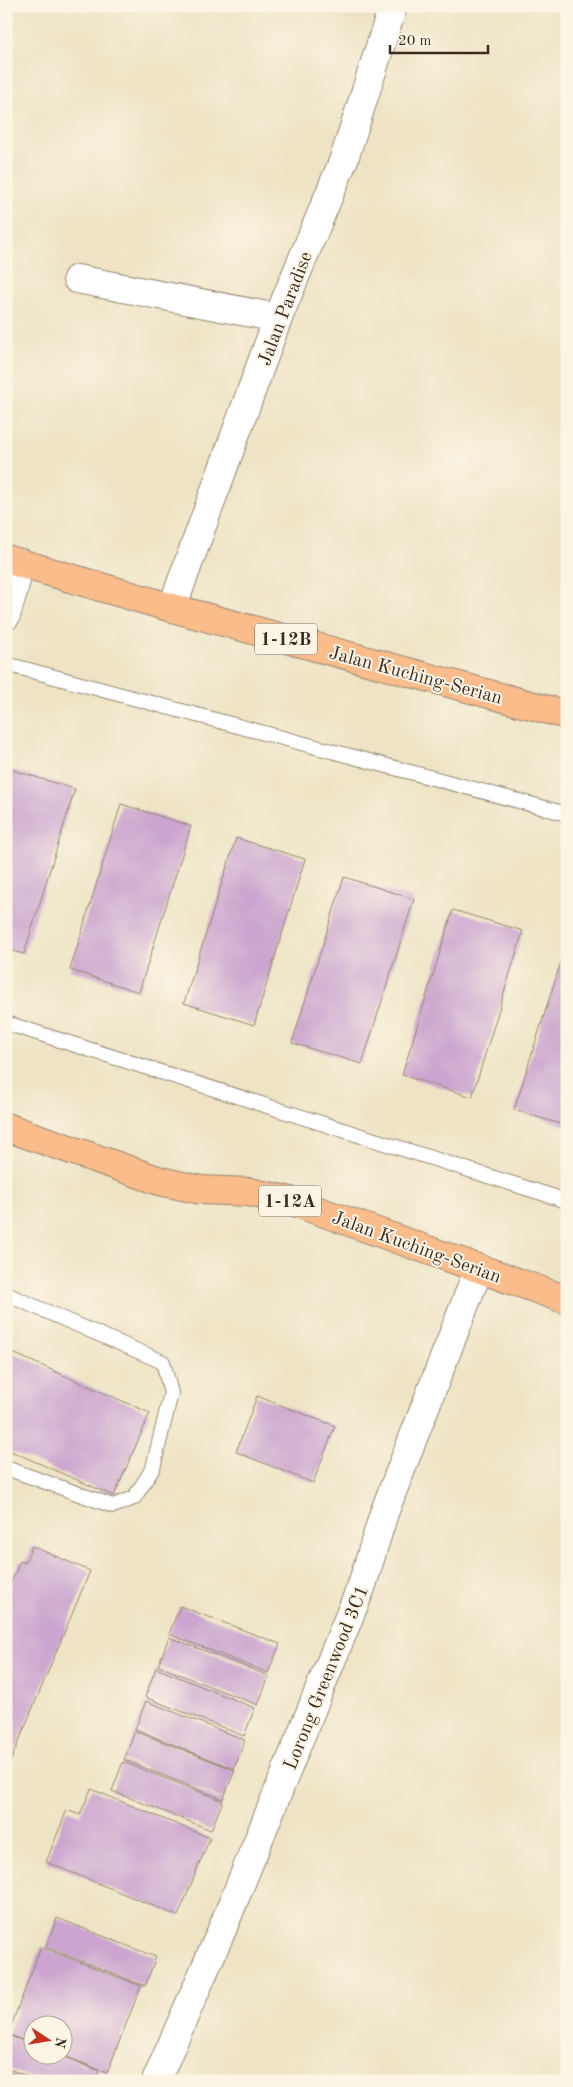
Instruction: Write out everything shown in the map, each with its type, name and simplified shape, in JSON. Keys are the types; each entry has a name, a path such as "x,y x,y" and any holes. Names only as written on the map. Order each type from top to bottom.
{"highway":[{"name":"Jalan Kuching-Serian","path":"14,561 172,608 567,715"},
{"name":"Jalan Kuching-Serian","path":"6,1127 160,1181 201,1190 249,1192 291,1201 567,1300"}],"street":[{"name":"Jalan Paradise","path":"172,608 278,318 344,159 393,6"},
{"path":"77,279 278,318"},
{"path":"6,616 14,561"},
{"name":"Lorong Greenwood 3C1","path":"156,2081 221,1932 362,1585 384,1513 478,1268"}],"lane":[{"path":"6,664 567,814"},
{"path":"6,1023 567,1200"},
{"path":"6,1294 163,1362 171,1393 154,1468 134,1498 113,1506 6,1468"}],"building":[{"path":"6,768 75,789 24,954 6,949"},
{"path":"121,804 191,826 139,992 70,970"},
{"path":"236,838 305,859 254,1025 184,1003"},
{"path":"344,877 414,899 362,1064 292,1043"},
{"path":"453,910 523,931 472,1097 402,1075"},
{"path":"567,943 567,1126 514,1110"},
{"path":"6,1350 150,1413 114,1496 6,1449"},
{"path":"257,1396 335,1426 313,1483 236,1452"},
{"path":"32,1546 90,1571 6,1772 6,1611 11,1600 6,1599 6,1594 20,1561 25,1563"},
{"path":"180,1606 280,1644 268,1673 169,1634"},
{"path":"169,1637 269,1676 258,1705 158,1666"},
{"path":"156,1668 255,1708 244,1736 145,1697"},
{"path":"146,1701 245,1740 234,1769 135,1729"},
{"path":"135,1731 235,1770 223,1799 124,1760"},
{"path":"123,1762 223,1801 211,1830 112,1791"},
{"path":"91,1789 210,1838 178,1916 46,1862 67,1810 80,1815"},
{"path":"57,1918 156,1957 145,1986 46,1947"},
{"path":"41,1947 141,1986 107,2073 72,2059 72,2014 22,2014 22,2040 8,2034"},
{"path":"6,2034 22,2041 22,2064 72,2064 72,2060 99,2071 95,2081 39,2081 6,2068"},
{"path":"6,2071 30,2081 6,2081"}]}
